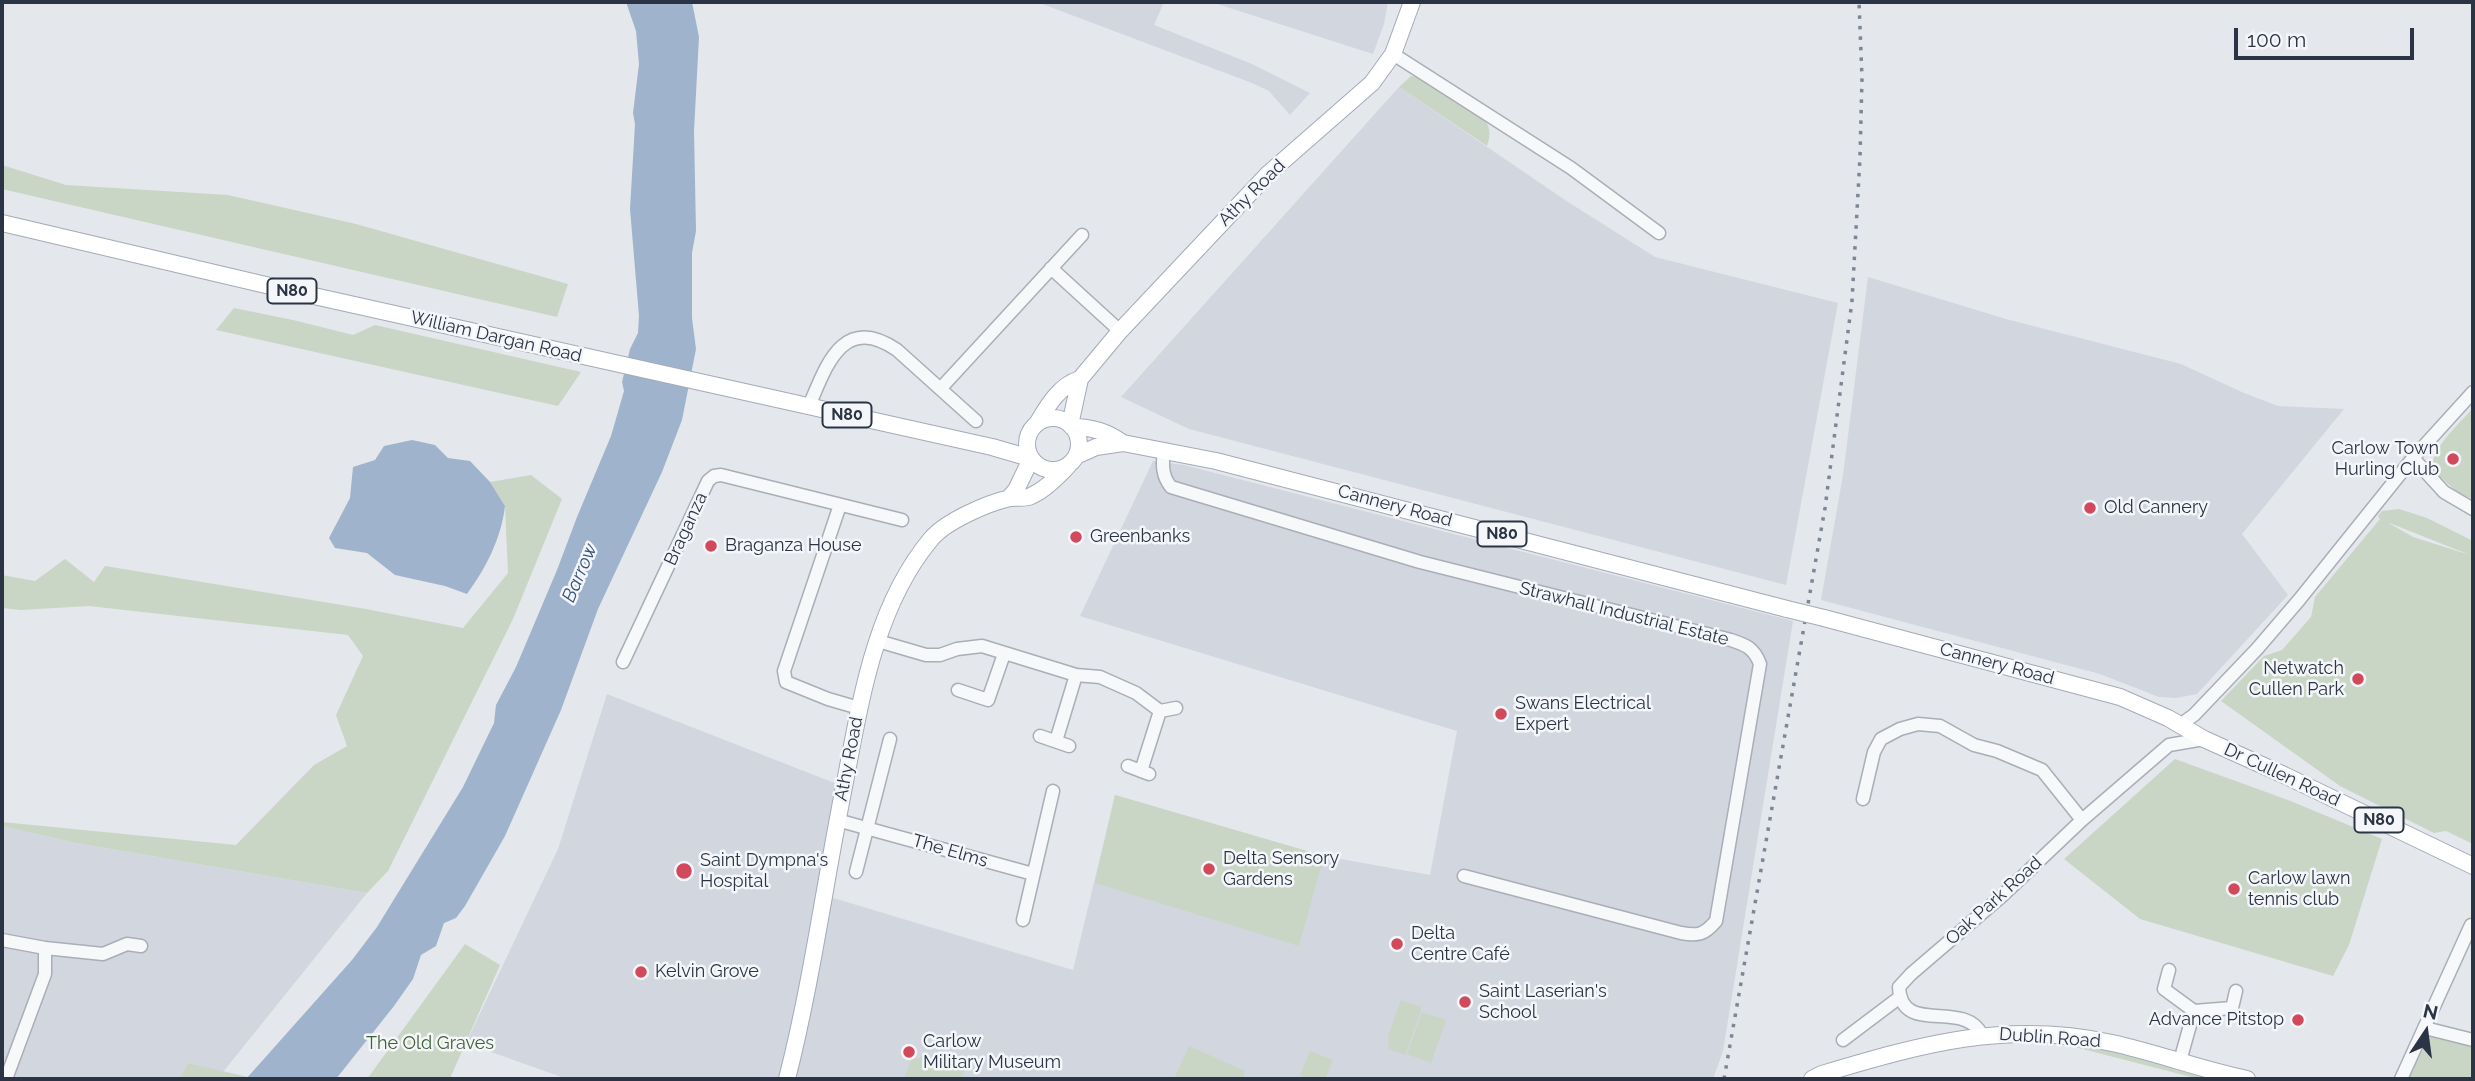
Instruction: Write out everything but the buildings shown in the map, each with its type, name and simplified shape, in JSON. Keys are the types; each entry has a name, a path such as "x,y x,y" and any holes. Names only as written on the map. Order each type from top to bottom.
{"main road":[{"name":"Athy Road","path":"1071,426 1080,379 1120,331 1268,174 1372,83 1393,54 1412,2"},
{"name":"William Dargan Road","path":"2,223 288,290 992,447 1030,458"},
{"name":"Athy Road","path":"1033,429 1048,404 1070,382 1080,379"},
{"name":"N80","path":"992,447 1054,418 1071,426"},
{"name":"Cannery Road","path":"1071,426 1108,433 1123,443"},
{"path":"1071,426 1079,443 1072,461"},
{"path":"1009,498 1016,490 1030,458 1026,443 1033,429"},
{"name":"Cannery Road","path":"1072,461 1096,447 1123,443 1308,484 2096,690 2120,697 2174,722"},
{"name":"N80","path":"1030,458 1043,468 1051,470 1072,461"},
{"name":"Athy Road","path":"787,1079 805,1009 859,708 878,641 896,594 939,530 963,516 1009,498 1030,497 1052,482 1072,461"},
{"name":"N80","path":"2174,722 2204,739"},
{"name":"Dr Cullen Road","path":"2204,739 2473,866"},
{"name":"Dublin Road","path":"1812,1079 1896,1051 1982,1035 2077,1036 2114,1043 2247,1079"}],"street":[{"path":"1393,54 1572,168 1659,233"},
{"path":"941,388 1082,235"},
{"path":"1051,268 1120,331"},
{"path":"808,406 833,354 855,340 865,338 886,343 897,350 976,421"},
{"path":"2204,739 2169,745 2174,722 2194,715 2257,649 2413,458 2473,392"},
{"name":"Strawhall Industrial Estate","path":"1164,450 1165,480 1171,487 1420,562 1731,640 1746,645 1755,652 1760,663 1716,921 1706,933 1696,936 1681,933 1464,876"},
{"path":"2413,458 2444,492 2473,509"},
{"name":"Braganza","path":"623,663 708,481 714,476 721,475 902,520"},
{"path":"840,505 784,671 786,682 859,708"},
{"path":"878,641 926,655 940,656 957,649 982,646 1076,676 1100,677 1144,698 1160,711 1177,708"},
{"path":"958,690 988,701 1004,654"},
{"path":"1056,741 1076,676"},
{"path":"1144,698 1150,685"},
{"path":"1128,766 1145,773 1160,711"},
{"path":"1863,799 1874,752 1881,739 1900,729 1918,724 1940,726 1974,745 1997,751 2042,770 2082,820"},
{"path":"1040,736 1069,746"},
{"path":"856,872 891,739"},
{"name":"Oak Park Road","path":"1900,998 1899,987 1911,974 2169,745"},
{"path":"1023,920 1053,791"},
{"name":"The Elms","path":"837,820 1033,874"},
{"path":"2401,1079 2471,925 2473,926"},
{"path":"2,940 103,954 127,944 141,946"},
{"path":"6,1079 45,974 45,948"},
{"path":"2169,970 2164,989 2194,1011 2232,1008 2236,991"},
{"path":"1843,1040 1900,998 1917,1014 1966,1018 1978,1025 1982,1035"},
{"path":"2180,1061 2194,1011"},
{"path":"2425,1028 2473,1040"}],"shaded area":[{"path":"1037,2 1164,2 1154,25 1252,64 1310,93 1290,115 1269,91 1252,83"},
{"path":"1211,2 1388,2 1384,24 1373,54"},
{"path":"1399,87 1568,202 1655,257 1838,303 1786,585 1189,429 1121,397"},
{"path":"1868,277 2006,319 2181,364 2278,406 2344,409 2242,534 2288,595 2197,694 2176,698 2159,697 2100,674 1821,600 1843,475"},
{"path":"1153,461 1184,465 1793,621 1723,1051 1713,1079 567,1079 466,1043 558,849 607,694 837,784 830,897 1073,970 1115,795 1324,856 1430,875 1457,731 1080,616"},
{"path":"2,826 76,843 367,893 223,1072 188,1063 179,1079 2,1079"}],"green space":[{"path":"1411,76 1419,78 1481,116 1489,130 1487,146 1399,87"},
{"path":"2,165 66,185 228,195 356,224 568,284 557,317 2,189"},
{"path":"234,308 353,335 375,325 581,372 558,406 216,330"},
{"name":"Carlow Town Hurling Club","path":"2473,408 2473,499 2458,493 2433,470 2433,462 2440,446"},
{"path":"531,475 562,499 513,619 388,871 367,893 76,843 2,826 2,822 236,845 314,765 347,746 336,715 363,656 348,635 89,606 21,610 2,608 2,575 35,581 65,559 94,582 105,566 366,609 463,628 508,573 505,506 490,482"},
{"name":"Netwatch Cullen Park","path":"2399,509 2427,518 2473,541 2473,844 2446,831 2434,833 2340,786 2221,701 2264,656 2282,650 2311,617 2315,597 2380,519 2378,516 2382,511","holes":["2387,522 2470,555 2413,537"]},
{"name":"Carlow lawn tennis club","path":"2175,759 2288,800 2382,839 2349,945 2333,976 2140,919 2064,859"},
{"name":"Delta Sensory Gardens","path":"1115,795 1324,856 1299,946 1095,883"},
{"name":"The Old Graves","path":"465,944 500,965 451,1076 453,1079 367,1079"},
{"path":"1401,1000 1422,1007 1405,1055 1389,1049 1388,1036"},
{"path":"1422,1012 1446,1020 1431,1063 1407,1054"},
{"path":"2436,1036 2473,1046 2473,1079 2407,1079 2430,1037"},
{"path":"2067,1042 2102,1047 2232,1079 2199,1079 2067,1045"},
{"path":"1189,1046 1245,1071 1242,1079 1174,1079"},
{"path":"1310,1051 1333,1060 1325,1079 1310,1079 1300,1075"},
{"path":"922,1055 964,1071 961,1079 904,1079 912,1057 919,1059"},
{"path":"188,1063 248,1077 179,1079"}],"water":[{"name":"Barrow","path":"626,2 692,2 699,37 694,131 696,231 692,253 692,318 696,349 682,420 662,472 598,609 561,710 505,836 465,906 456,918 444,923 436,946 421,955 413,979 336,1079 246,1079 352,960 377,927 463,787 494,723 496,705 516,667 611,436 624,391 622,382 630,349 638,333 639,316 630,209 635,124 633,113 639,64 636,31"},
{"path":"412,440 435,445 448,458 470,461 490,482 505,506 492,553 467,594 445,586 395,575 367,553 335,548 329,538 350,498 353,467 375,460 384,446"}],"railway":[{"path":"1724,1079 1825,508 1852,301 1862,78 1859,2"}],"place":[{"name":"Carlow Town Hurling Club","path":"2453,459"},
{"name":"Old Cannery","path":"2090,508"},
{"name":"Greenbanks","path":"1076,537"},
{"name":"Braganza House","path":"711,546"},
{"name":"Netwatch Cullen Park","path":"2358,679"},
{"name":"Swans Electrical Expert","path":"1501,714"},
{"name":"Delta Sensory Gardens","path":"1209,869"},
{"name":"Saint Dympna's Hospital","path":"684,871"},
{"name":"Carlow lawn tennis club","path":"2234,889"},
{"name":"Delta Centre Café","path":"1397,944"},
{"name":"Kelvin Grove","path":"641,972"},
{"name":"Saint Laserian's School","path":"1465,1002"},
{"name":"Advance Pitstop","path":"2298,1020"},
{"name":"Carlow Military Museum","path":"909,1052"}]}
